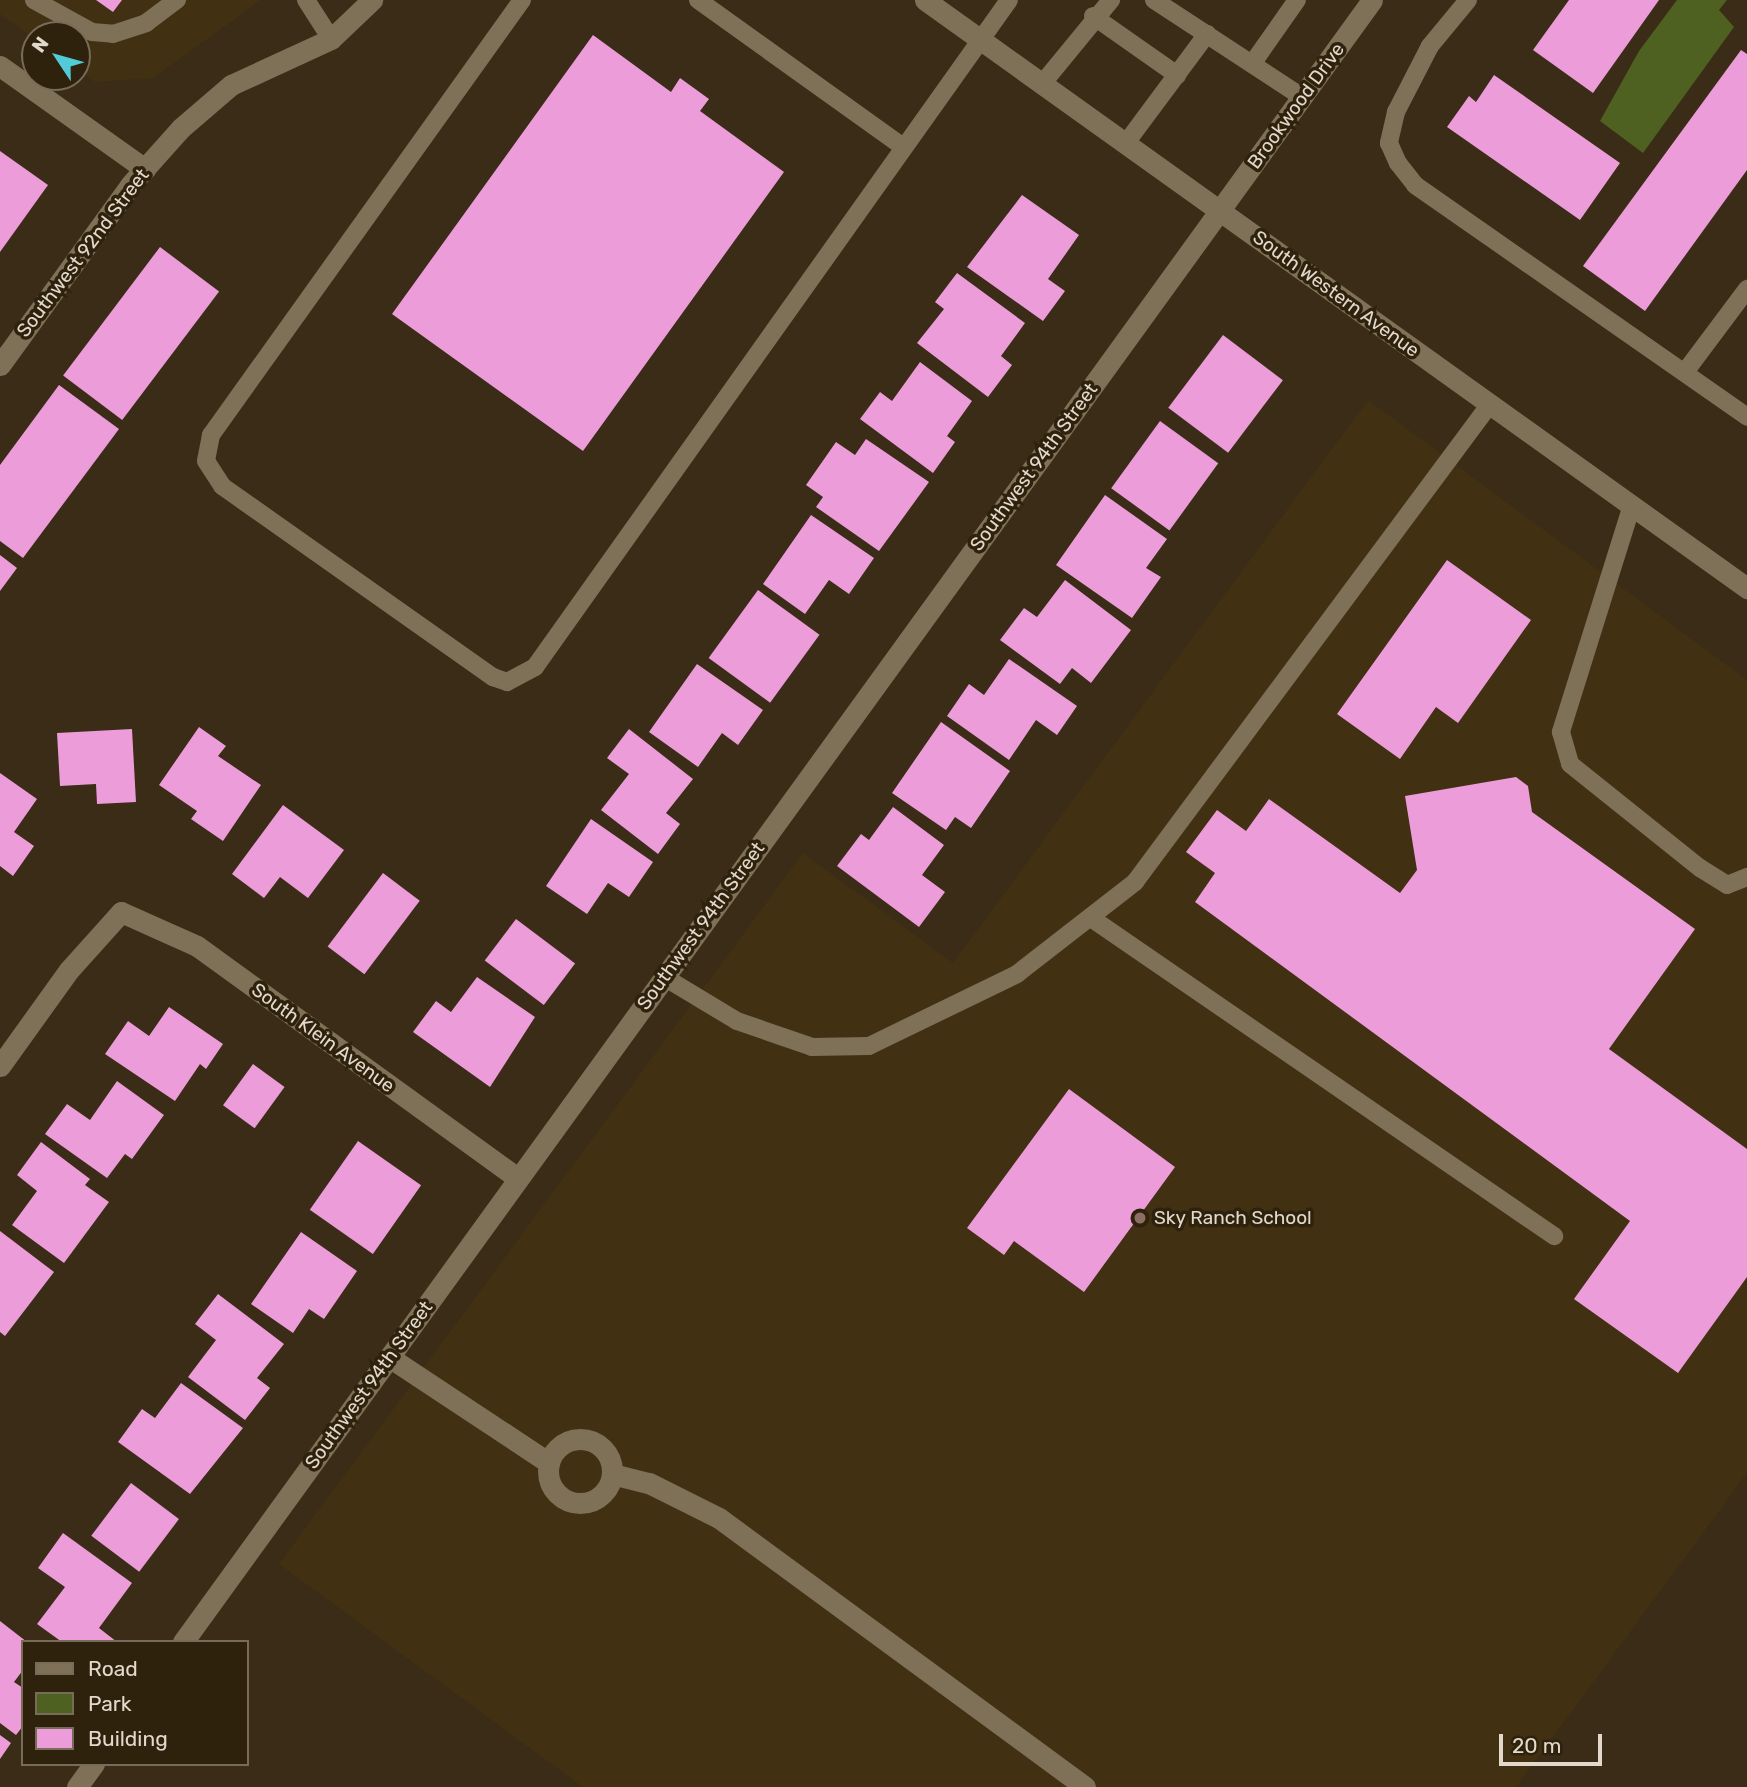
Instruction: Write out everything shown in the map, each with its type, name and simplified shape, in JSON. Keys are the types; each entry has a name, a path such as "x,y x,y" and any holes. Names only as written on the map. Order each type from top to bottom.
{"street":[{"name":"Southwest 92nd Street","path":"0,365 145,169 181,128 231,85 331,39 372,0"},
{"name":"South Western Avenue","path":"925,0 1747,588"},
{"name":"Brookwood Drive","path":"1220,211 1372,0"},
{"path":"0,66 145,169"},
{"name":"Southwest 94th Street","path":"184,1640 1220,211"},
{"name":"South Klein Avenue","path":"0,1066 69,970 121,912 197,946 517,1178"},
{"path":"389,1357 549,1463"},
{"path":"580,1438 607,1454 612,1474 603,1493 575,1503 551,1483 549,1463 561,1445 580,1438"},
{"path":"612,1474 649,1482 719,1518 1085,1787"},
{"path":"77,1787 93,1766"}],"lane":[{"path":"34,0 92,32 113,34 145,23 177,0"},
{"path":"306,0 331,39"},
{"path":"522,0 211,435 206,447 211,473 222,486 494,677 520,679 536,667 1009,0"},
{"path":"698,0 903,147"},
{"path":"1042,84 1093,16 1111,0"},
{"path":"1154,0 1302,97"},
{"path":"1252,64 1297,0"},
{"path":"1468,0 1430,46 1396,111 1389,143 1398,163 1416,185 1747,417"},
{"path":"1093,16 1177,75"},
{"path":"1126,144 1207,34"},
{"path":"1685,372 1747,289"},
{"path":"664,977 737,1021 787,1038 813,1046 869,1046 1017,974 1136,883 1490,404"},
{"path":"1632,505 1561,732 1570,764 1700,868 1727,885 1747,877"},
{"path":"1091,918 1554,1236"}],"shaded area":[{"path":"0,0 261,0 153,78 95,82 91,79 91,21 21,21 21,29 0,14"},
{"name":"Sky Ranch School","path":"1368,400 1747,680 1747,1473 1516,1787 583,1787 279,1564 803,853 953,963"}],"green space":[{"path":"1677,0 1727,0 1719,10 1734,27 1643,153 1600,121 1639,51"}],"building":[{"path":"96,0 122,0 113,12"},
{"path":"1569,0 1659,0 1593,93 1533,50"},
{"path":"593,35 671,92 680,78 709,99 700,111 784,172 583,451 392,314"},
{"path":"1741,50 1747,54 1747,170 1645,311 1583,266"},
{"path":"1494,75 1620,163 1580,220 1447,127 1469,96 1476,102"},
{"path":"0,151 48,185 0,252"},
{"path":"1022,195 1079,235 1048,279 1065,291 1043,321 967,267"},
{"path":"160,247 219,292 122,420 63,376"},
{"path":"957,273 1025,323 1001,356 1012,365 988,397 917,343 944,309 935,302"},
{"path":"1223,335 1283,380 1228,453 1168,408"},
{"path":"920,362 972,401 947,436 955,442 933,473 860,419 880,392 892,401"},
{"path":"59,385 119,429 23,558 0,541 0,465"},
{"path":"1160,421 1218,463 1169,530 1111,488"},
{"path":"866,439 929,482 879,551 816,507 823,497 806,485 836,442 855,455"},
{"path":"1105,495 1167,539 1146,568 1161,577 1132,618 1056,565"},
{"path":"811,515 874,558 849,594 829,580 805,614 763,584"},
{"path":"0,555 17,568 0,591"},
{"path":"1447,560 1531,620 1458,723 1436,707 1400,759 1337,714"},
{"path":"1065,580 1131,630 1091,683 1072,668 1060,684 1000,640 1024,608 1037,617"},
{"path":"758,590 819,635 770,703 709,658"},
{"path":"1009,659 1077,706 1057,735 1036,720 1009,760 947,716 969,684 984,695"},
{"path":"697,664 763,710 738,745 722,733 698,767 649,732"},
{"path":"941,722 1010,771 971,828 955,817 946,830 892,793"},
{"path":"199,727 226,746 218,756 261,785 223,841 191,819 197,811 159,785"},
{"path":"132,729 136,802 97,804 96,784 60,786 57,733"},
{"path":"629,729 693,779 666,813 680,824 658,854 601,810 629,774 607,758"},
{"path":"0,773 37,799 14,832 34,846 13,876 0,866"},
{"path":"1516,777 1528,786 1532,812 1695,929 1609,1049 1747,1149 1747,1277 1678,1373 1574,1299 1630,1221 1195,902 1215,873 1186,852 1217,810 1246,831 1269,799 1400,893 1417,870 1405,796"},
{"path":"283,805 344,850 308,898 280,877 264,898 232,874"},
{"path":"893,807 944,845 922,875 945,892 919,927 837,866 861,834 869,840"},
{"path":"591,819 653,862 629,897 608,883 587,914 546,886"},
{"path":"383,873 420,901 364,974 328,946"},
{"path":"516,919 575,964 544,1005 485,961"},
{"path":"477,977 535,1017 490,1087 413,1032 436,1001 451,1012"},
{"path":"169,1007 223,1044 206,1069 200,1064 175,1101 105,1054 128,1021 149,1036"},
{"path":"253,1064 285,1087 255,1128 223,1105"},
{"path":"117,1081 164,1115 132,1159 125,1154 107,1178 45,1134 67,1104 90,1120"},
{"path":"1069,1089 1175,1167 1084,1292 1014,1241 1004,1255 967,1228"},
{"path":"358,1141 421,1185 373,1254 310,1210"},
{"path":"41,1142 90,1179 85,1185 109,1202 64,1263 12,1225 37,1191 17,1175"},
{"path":"0,1231 54,1272 5,1336 0,1332"},
{"path":"301,1232 357,1271 324,1319 309,1309 293,1333 251,1304"},
{"path":"218,1294 284,1344 257,1378 270,1388 245,1420 188,1377 216,1340 195,1324"},
{"path":"181,1383 243,1428 190,1494 118,1442 142,1409 155,1418"},
{"path":"131,1483 179,1519 139,1572 91,1536"},
{"path":"63,1533 132,1583 99,1628 114,1640 59,1640 37,1624 65,1587 38,1568"},
{"path":"0,1621 24,1640 21,1640 21,1673 14,1682 21,1687 21,1729 16,1735 0,1723"},
{"path":"0,1735 11,1743 0,1759"}],"place":[{"name":"Sky Ranch School","path":"1140,1218"}]}
